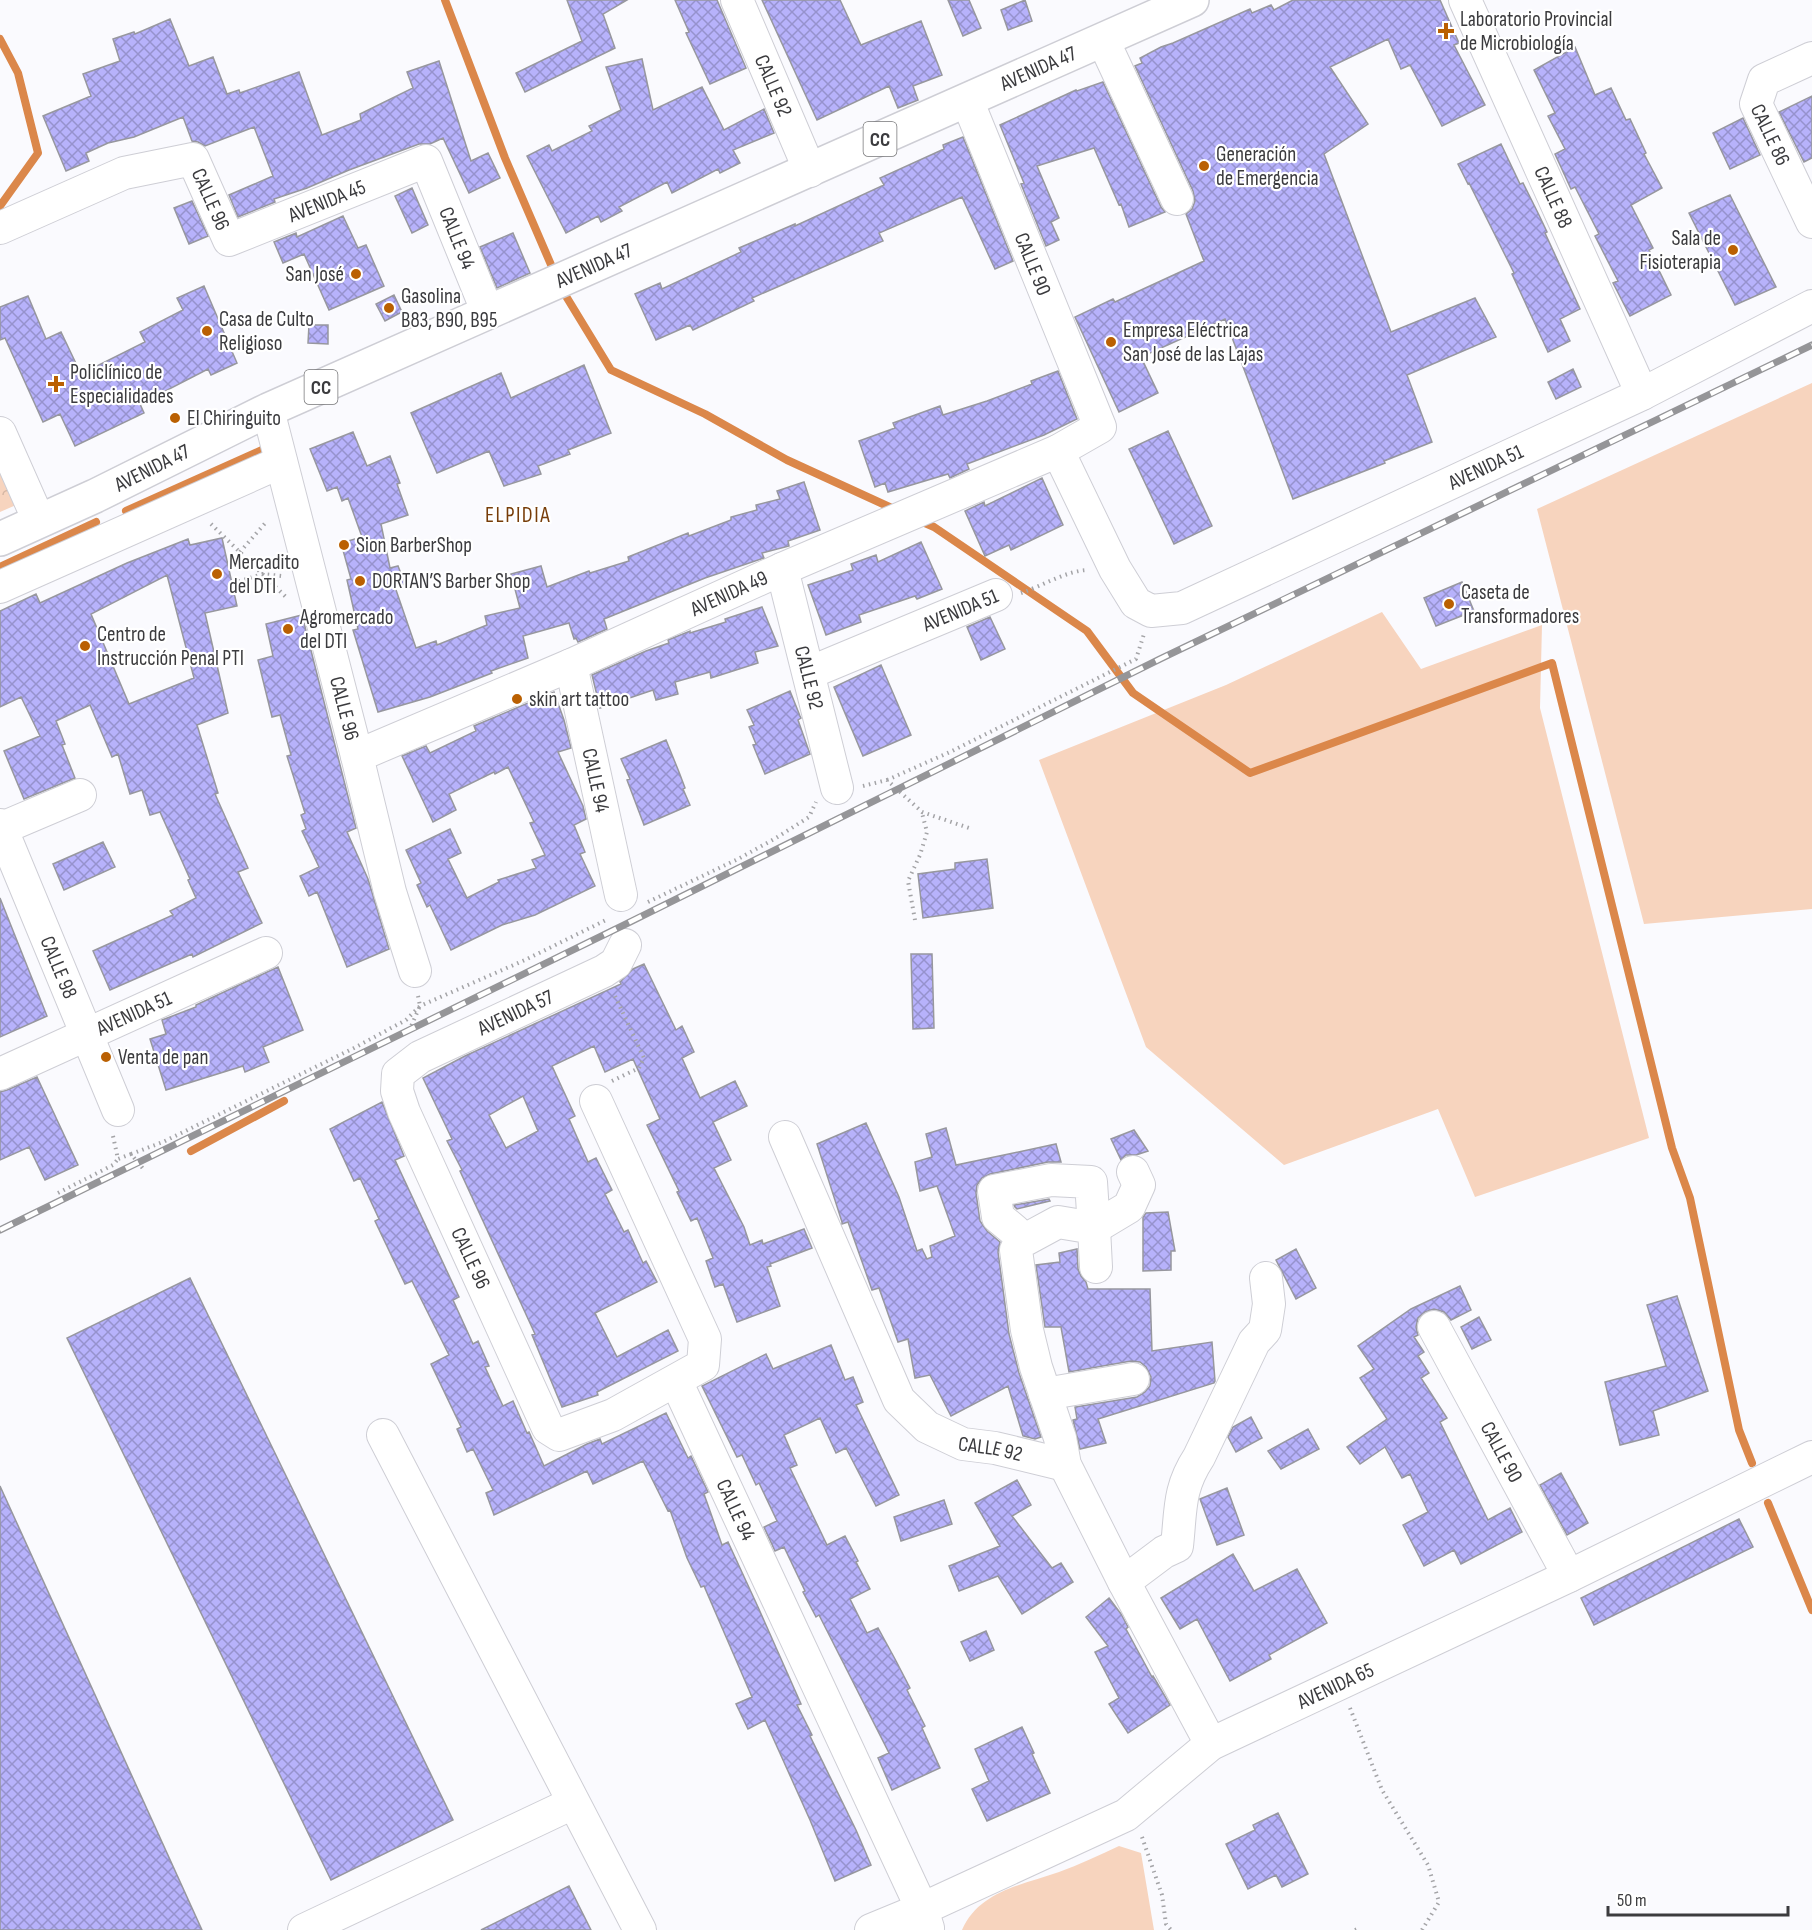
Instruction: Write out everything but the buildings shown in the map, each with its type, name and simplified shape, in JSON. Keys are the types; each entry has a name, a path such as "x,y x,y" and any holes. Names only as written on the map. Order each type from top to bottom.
{"main road":[{"name":"AVENIDA 47","path":"0,539 95,496 268,410 1192,0"}],"street":[{"name":"CALLE 92","path":"737,0 810,171"},
{"name":"CALLE 88","path":"1465,0 1642,394"},
{"path":"1103,40 1177,199"},
{"name":"CALLE 86","path":"1812,58 1764,80 1756,104 1812,222"},
{"name":"CALLE 90","path":"967,100 1100,427"},
{"name":"CALLE 96","path":"0,228 124,173 193,159 229,240"},
{"name":"AVENIDA 45","path":"229,240 426,161"},
{"name":"CALLE 94","path":"426,161 488,313"},
{"name":"AVENIDA 51","path":"1151,612 1182,608 1642,394 1812,306"},
{"name":"CALLE 96","path":"268,410 390,892 415,971"},
{"name":"AVENIDA 49","path":"357,756 571,665 782,569 1058,451 1100,427"},
{"path":"0,433 39,521"},
{"path":"1058,451 1115,569 1136,603 1151,612"},
{"path":"0,587 189,503 284,476"},
{"path":"95,496 113,538"},
{"name":"CALLE 92","path":"782,569 835,781"},
{"name":"AVENIDA 51","path":"809,673 996,595"},
{"name":"CALLE 94","path":"571,665 625,906"},
{"path":"0,827 80,795"},
{"name":"CALLE 98","path":"0,827 118,1110"},
{"name":"AVENIDA 57","path":"398,1074 420,1057 604,971 616,963 625,945"},
{"name":"AVENIDA 51","path":"0,1074 266,953"},
{"name":"CALLE 96","path":"398,1074 397,1090 404,1112 548,1428 558,1435 613,1415 676,1381"},
{"path":"596,1101 705,1339 703,1365 676,1381"},
{"name":"CALLE 92","path":"784,1137 899,1400 927,1427 963,1444 995,1448 1065,1465"},
{"path":"1133,1172 1139,1185 1129,1207 1094,1228 1059,1222 1021,1242 1016,1250 1027,1330 1036,1367 1060,1438 1065,1465 1211,1744"},
{"path":"1015,1232 998,1217 994,1191 1051,1180 1091,1182 1096,1268"},
{"path":"1125,1582 1164,1552 1178,1546 1182,1493 1188,1474 1199,1457 1254,1342 1265,1330 1269,1304 1266,1278"},
{"name":"CALLE 90","path":"1434,1327 1569,1576"},
{"path":"1045,1394 1133,1379"},
{"name":"CALLE 94","path":"676,1381 925,1919"},
{"path":"383,1435 640,1930"},
{"name":"AVENIDA 65","path":"871,1930 925,1919 1126,1815 1211,1744 1569,1576 1812,1457"},
{"path":"303,1930 573,1803"}],"path":[{"path":"240,552 276,512 284,476"},
{"path":"189,503 301,611 318,606"},
{"name":"AVENIDA 51","path":"996,595 1005,592 1022,592 1074,571 1115,569"},
{"path":"232,583 263,574"},
{"path":"131,1154 163,1142 354,1048 406,1020 420,1006 525,960 625,906 738,859 809,817 813,806 835,781 849,777 864,786 887,780 950,752 1136,659 1151,612"},
{"path":"887,780 922,812 969,828"},
{"path":"915,920 908,881 927,832 922,812"},
{"path":"398,1074 407,1053 406,1046 410,1029 420,1006 415,971"},
{"path":"596,1101 599,1093 611,1082 639,1068 644,1058 604,971"},
{"path":"57,1193 113,1165 118,1159"},
{"path":"1340,1682 1382,1790 1428,1865 1439,1902 1422,1930"},
{"path":"1126,1815 1144,1840 1162,1895 1166,1924 1171,1930"}],"green space":[{"path":"1812,383 1812,909 1644,924 1537,509"},
{"path":"0,450 23,502 0,512"},
{"path":"1382,612 1421,669 1542,625 1540,708 1649,1138 1475,1197 1438,1109 1284,1165 1146,1047 1039,760 1226,685"},
{"path":"1119,1846 1141,1853 1154,1930 962,1930 979,1906 1003,1891 1059,1872"}],"waterway":[{"path":"445,0 505,158 555,274"},
{"path":"0,39 18,73 38,153 0,206"},
{"path":"561,288 611,370 705,414 787,460 896,510"},
{"path":"126,511 262,450"},
{"path":"918,520 934,527 1087,631 1133,693 1250,773 1552,663 1672,1148 1690,1198 1739,1430 1752,1463"},
{"path":"0,567 96,522"},
{"path":"191,1151 284,1101"},
{"path":"1768,1503 1812,1610"}],"railway":[{"path":"0,1230 624,925 1160,659 1812,345"}],"place":[{"name":"Laboratorio Provincial de Microbiología","path":"1446,31"},
{"name":"Generación de Emergencia","path":"1204,166"},
{"name":"Sala de Fisioterapia","path":"1733,250"},
{"name":"San José","path":"356,274"},
{"name":"Gasolina B83, B90, B95","path":"389,308"},
{"name":"Casa de Culto Religioso","path":"207,331"},
{"name":"Empresa Eléctrica San José de las Lajas","path":"1111,342"},
{"name":"Policlínico de Especialidades","path":"56,384"},
{"name":"El Chiringuito","path":"175,418"},
{"name":"Sion BarberShop","path":"344,545"},
{"name":"Mercadito del DTI","path":"217,574"},
{"name":"DORTAN’S Barber Shop","path":"360,581"},
{"name":"Caseta de Transformadores","path":"1449,604"},
{"name":"Agromercado del DTI","path":"288,629"},
{"name":"Centro de Instrucción Penal PTI","path":"85,646"},
{"name":"skin art tattoo","path":"517,699"},
{"name":"Venta de pan","path":"106,1057"}],"district":[{"name":"ELPIDIA","path":"518,514"}]}
